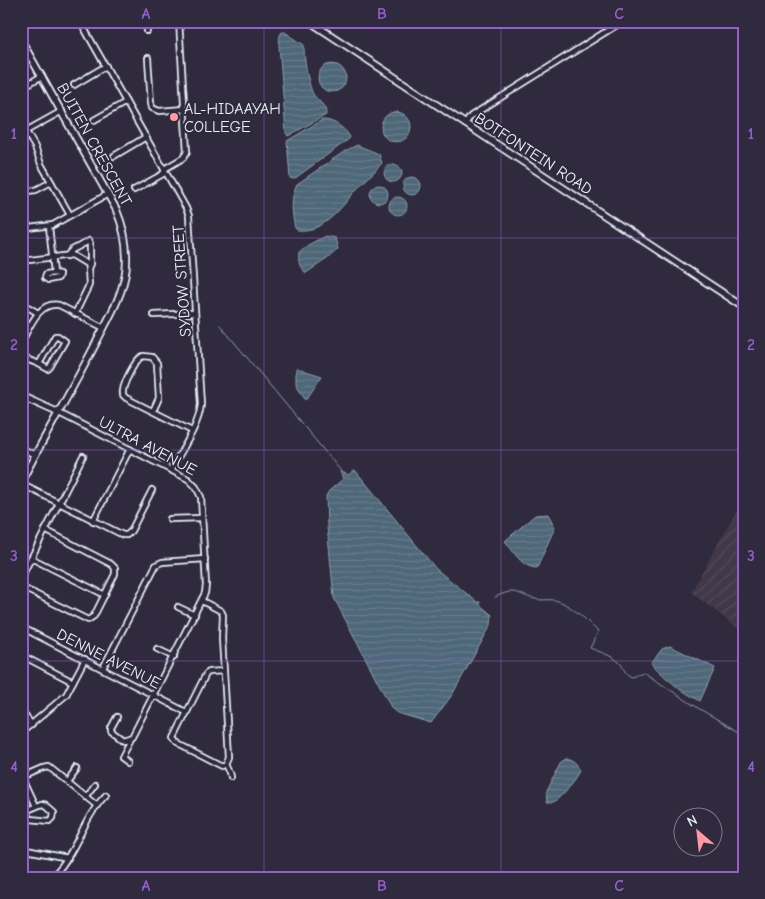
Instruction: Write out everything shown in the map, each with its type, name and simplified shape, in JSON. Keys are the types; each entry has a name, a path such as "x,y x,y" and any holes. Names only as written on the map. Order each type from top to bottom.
{"street":[{"name":"SYDOW STREET","path":"80,21 189,216 201,404 200,414 171,470"},
{"path":"146,21 146,31"},
{"path":"134,190 163,174 166,168 183,158 187,152 179,21"},
{"name":"BOTFONTEIN ROAD","path":"309,21 744,307"},
{"path":"465,124 471,116 623,21"},
{"name":"BUITEN CRESCENT","path":"21,40 108,194 120,219 125,236 126,268 120,293 104,328 76,384 58,413 21,483"},
{"path":"148,58 152,108 159,111 185,109"},
{"path":"74,85 106,66"},
{"path":"21,88 42,76"},
{"path":"94,120 126,102"},
{"path":"26,131 62,111"},
{"path":"21,123 40,164 70,215"},
{"path":"114,156 146,138"},
{"path":"21,192 36,190 51,182"},
{"path":"21,229 49,226 108,194"},
{"path":"49,226 54,273"},
{"path":"67,256 72,250 89,241 90,264 88,268"},
{"path":"21,261 75,256 86,263 89,285 75,314"},
{"path":"21,303 38,313"},
{"path":"21,344 38,313 55,304 104,328"},
{"path":"154,314 196,314"},
{"path":"21,357 39,364 50,368 64,339 55,336 39,364"},
{"path":"153,411 159,398 157,363 152,357 143,356 137,359 122,392 126,398 192,431"},
{"name":"ULTRA AVENUE","path":"21,396 188,479 196,487 201,497 206,588 202,602 174,657 120,756 128,761"},
{"path":"21,448 35,455"},
{"path":"93,521 130,449"},
{"path":"21,578 83,456"},
{"path":"21,483 121,535 127,535 131,531 152,490"},
{"path":"170,519 202,518"},
{"path":"21,587 86,620 94,616 116,574 114,566 45,530"},
{"path":"31,558 105,595"},
{"path":"103,668 156,565 160,562 205,559"},
{"path":"202,602 218,610 223,615 222,638 229,759 226,764"},
{"path":"178,607 195,615"},
{"name":"DENNE AVENUE","path":"21,627 186,712"},
{"path":"158,649 174,657"},
{"path":"21,655 73,682"},
{"path":"21,733 64,697 85,659"},
{"path":"224,671 210,671 206,673 174,736 175,741 218,765 226,764"},
{"path":"21,711 32,724"},
{"path":"117,717 111,731 123,740 132,737"},
{"path":"226,764 231,778"},
{"path":"36,806 22,776 48,767 96,805"},
{"path":"66,781 77,768"},
{"path":"85,797 95,784"},
{"path":"55,874 68,858 96,805 106,795"},
{"path":"46,805 54,812 53,820 48,822 29,818 27,815 28,811 36,806 46,805"},
{"path":"21,849 68,858"},
{"path":"741,878 744,872"}],"shaded area":[{"path":"744,497 744,633 691,592"}],"water":[{"path":"282,32 285,32 304,45 306,68 312,92 326,111 326,115 288,136 286,133 279,45"},
{"path":"332,64 342,68 346,78 342,88 332,92 322,88 318,78 322,68"},
{"path":"396,112 402,113 410,121 410,133 402,141 396,142 390,141 382,133 381,127 382,121 390,113"},
{"path":"322,120 330,121 342,127 350,137 349,139 294,179 290,178 287,141"},
{"path":"357,145 379,154 382,163 332,217 316,227 307,230 297,230 295,228 292,206 293,194 297,184 345,151"},
{"path":"393,164 399,167 402,173 399,179 393,182 387,179 384,173 387,167"},
{"path":"412,177 418,180 421,186 418,192 412,195 406,192 403,186 406,180"},
{"path":"379,185 385,188 388,194 385,200 379,203 373,200 370,194 373,188"},
{"path":"398,197 404,200 407,206 404,212 398,215 392,212 389,206 392,200"},
{"path":"325,236 335,238 338,249 306,273 300,264 299,252"},
{"path":"296,368 322,376 306,400 296,384"},
{"path":"355,470 436,569 477,602 480,602 480,605 492,615 491,625 452,695 431,723 397,713 392,709 334,598 326,496 343,479 340,471 348,475"},
{"path":"548,514 555,527 537,568 532,567 519,559 505,541 535,515"},
{"path":"670,646 715,668 700,701 674,684 651,663 662,649"},
{"path":"566,758 575,762 581,770 573,783 558,799 554,802 547,802 546,792 561,762"}],"waterway":[{"path":"220,325 341,471"},
{"path":"495,597 508,592 516,592 537,600 554,600 566,604 598,632 590,648 616,660 627,674 632,677 643,672 744,735"}],"place":[{"name":"AL-HIDAAYAH COLLEGE","path":"174,117"}]}
